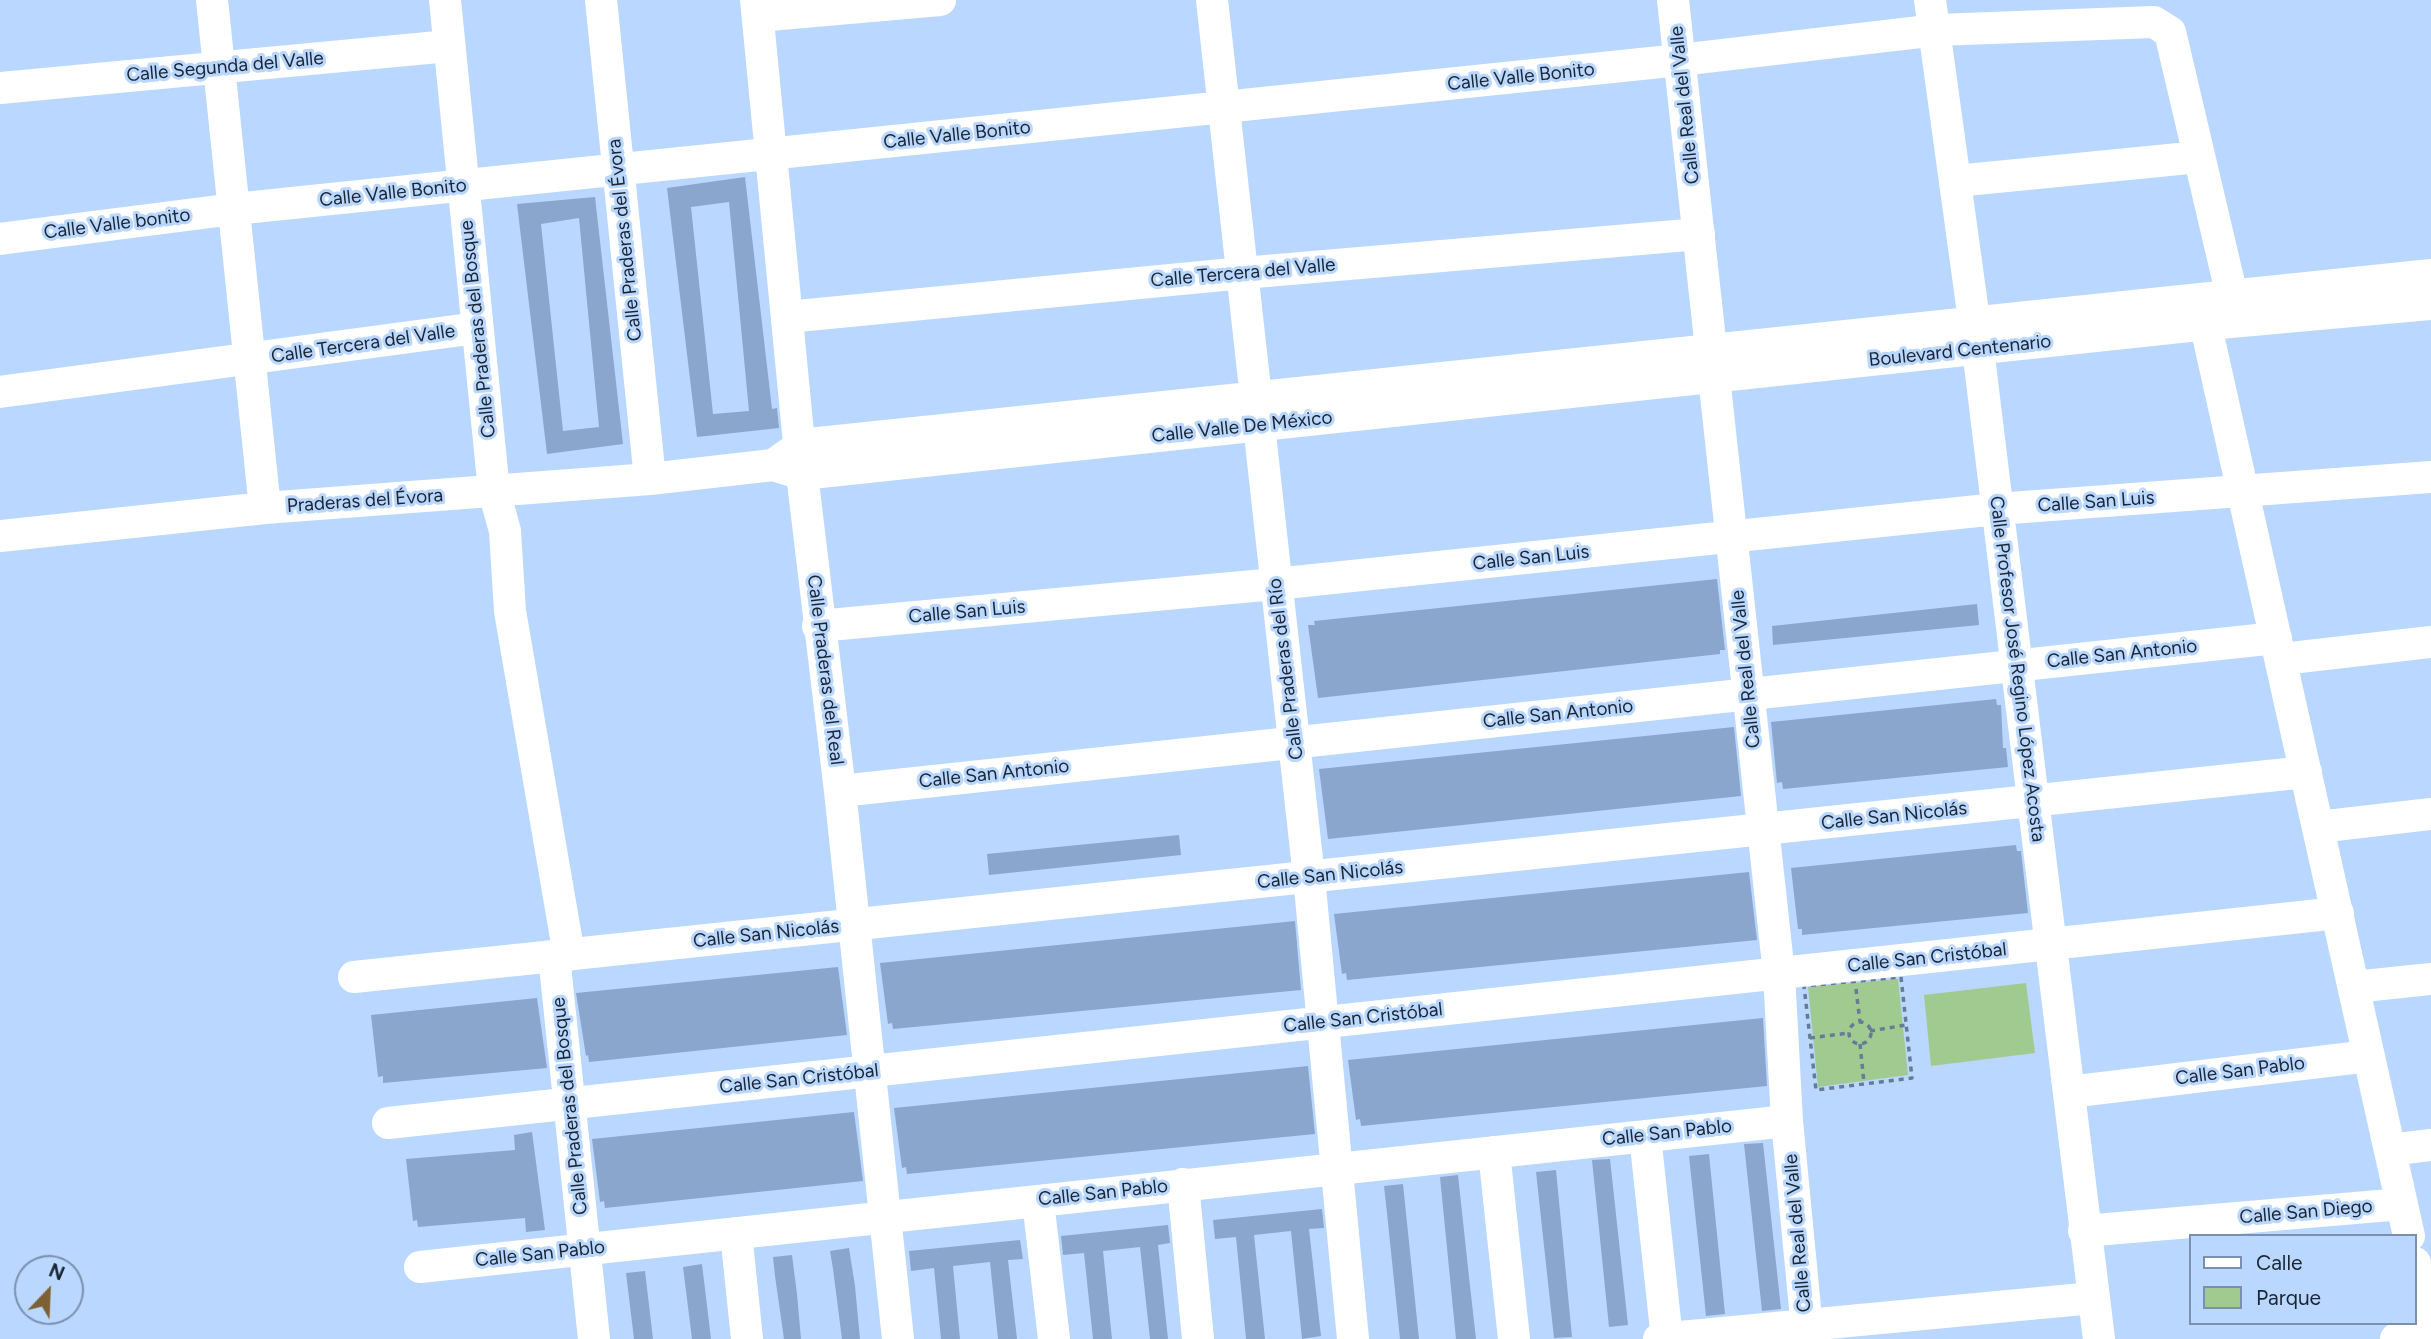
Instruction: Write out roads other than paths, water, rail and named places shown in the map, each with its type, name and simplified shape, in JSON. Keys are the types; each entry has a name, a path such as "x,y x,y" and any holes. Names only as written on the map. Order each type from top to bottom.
{"street":[{"name":"Praderas del Évora","path":"212,0 265,509 650,479 792,461"},
{"name":"Calle Praderas del Bosque","path":"444,0 494,491 505,531 510,611 561,956 570,1103 594,1339"},
{"name":"Calle Praderas del Évora","path":"601,0 650,479"},
{"path":"757,8 940,0"},
{"name":"Calle Praderas del Río","path":"1212,0 1309,877 1339,1168 1353,1339"},
{"name":"Calle Real del Valle","path":"1673,0 1779,974 1787,1121 1807,1332"},
{"name":"Calle Praderas del Real","path":"757,8 787,317 792,461 841,791 898,1339"},
{"name":"Calle Valle Bonito","path":"234,209 1680,60 1933,15 2160,24 2170,32 2232,296"},
{"name":"Calle Profesor José Regino López Acosta","path":"1933,15 1976,336 2099,1339"},
{"name":"Calle Segunda del Valle","path":"0,88 449,46"},
{"path":"1956,181 2199,158"},
{"name":"Calle Valle bonito","path":"0,239 234,209"},
{"name":"Calle Tercera del Valle","path":"787,317 1242,272 1699,234"},
{"path":"2204,312 2232,296 2431,275"},
{"path":"2204,312 2431,304"},
{"path":"2204,312 2409,1234"},
{"name":"Boulevard Centenario","path":"1712,365 2204,312"},
{"name":"Calle Tercera del Valle","path":"0,391 477,328"},
{"name":"Calle Valle De México","path":"792,461 1712,365"},
{"name":"Calle San Luis","path":"818,626 1275,584 1997,509 2431,477"},
{"path":"0,536 265,509"},
{"name":"Calle San Antonio","path":"841,791 2017,665 2279,648 2431,642"},
{"name":"Calle San Nicolás","path":"354,977 2306,772"},
{"path":"2318,827 2431,814"},
{"name":"Calle San Cristóbal","path":"388,1123 2337,914"},
{"path":"2354,987 2431,979"},
{"name":"Calle San Pablo","path":"2069,1092 2370,1056"},
{"name":"Calle San Pablo","path":"420,1267 1787,1121"},
{"path":"1645,1136 1667,1339"},
{"path":"2390,1150 2431,1146"},
{"path":"1494,1152 1514,1339"},
{"path":"1183,1184 1198,1339"},
{"path":"1038,1201 1054,1339"},
{"name":"Calle San Diego","path":"2084,1231 2402,1204"},
{"path":"736,1233 747,1339"},
{"path":"2396,1339 2429,1319 2417,1270"},
{"path":"1659,1339 1807,1332 2093,1298"}]}
